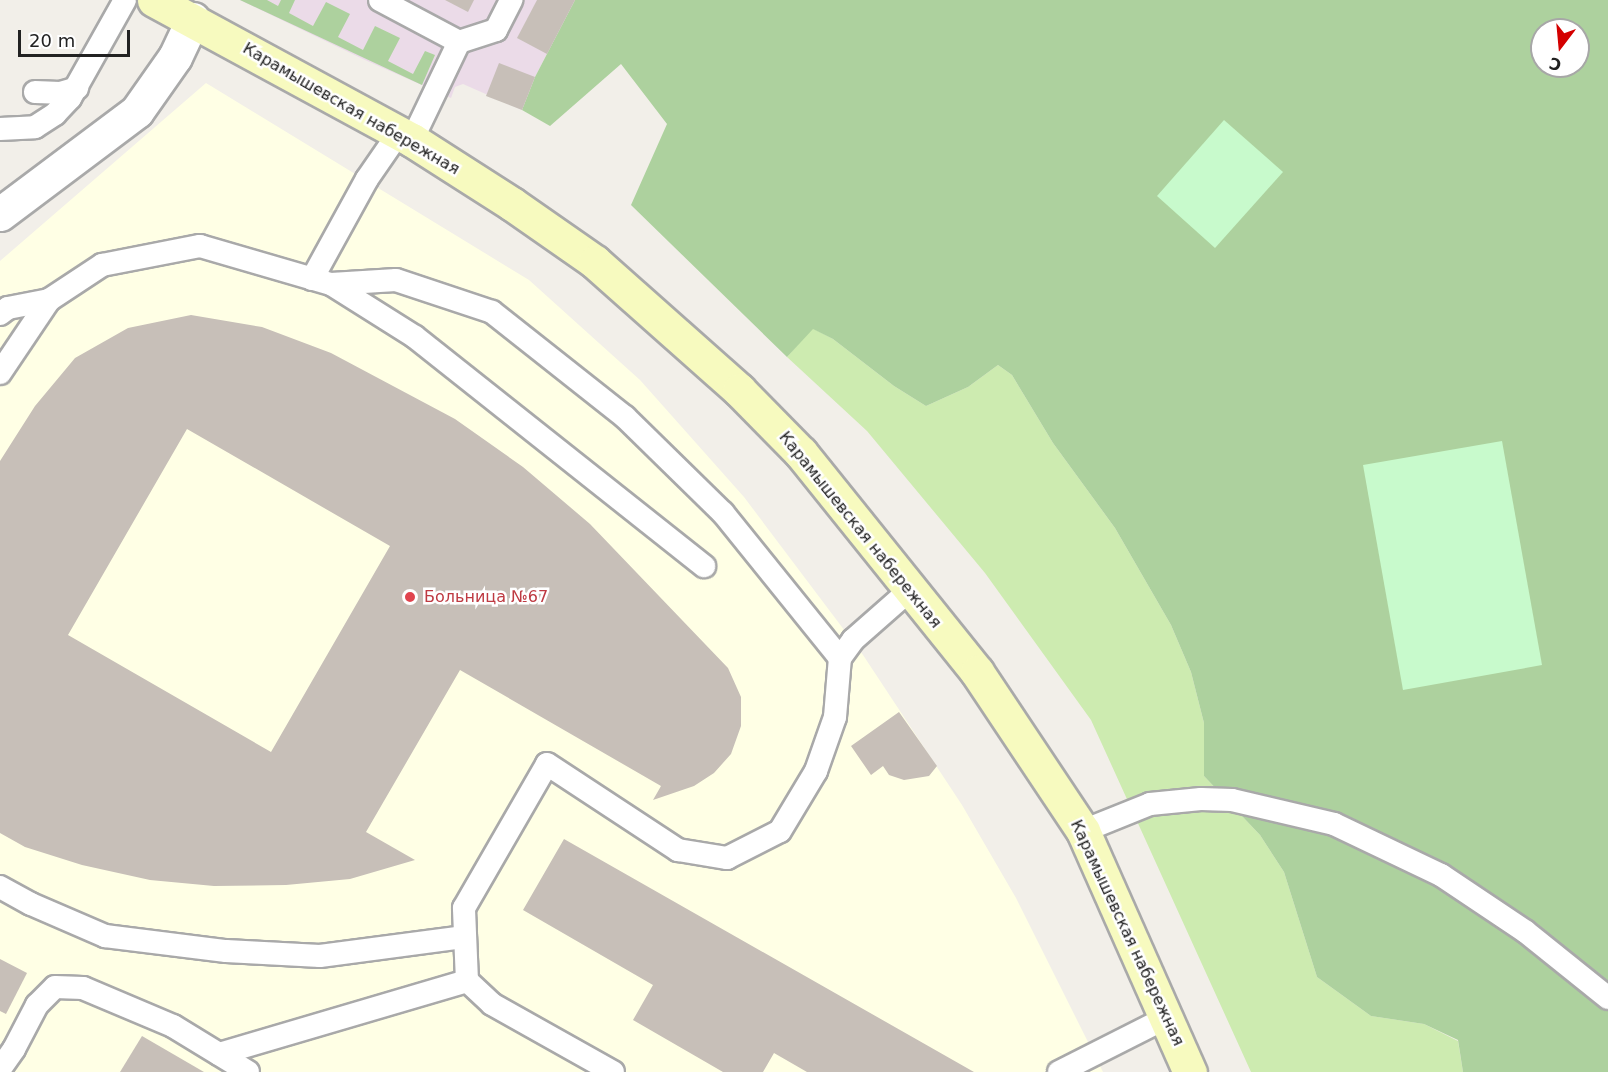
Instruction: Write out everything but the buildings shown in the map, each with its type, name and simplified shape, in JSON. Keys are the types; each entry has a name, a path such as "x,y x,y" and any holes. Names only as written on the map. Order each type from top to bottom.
{"street":[{"name":"Карамышевская набережная","path":"154,0 193,19 405,137 512,204 595,262 739,390 801,453 977,672 1083,831 1168,1017 1190,1072"},
{"path":"0,214 136,111 175,57 193,19"}],"lane":[{"path":"0,129 35,127 55,114 77,88 125,0"},
{"path":"380,0 459,42"},
{"path":"321,282 367,179 405,137 459,42 496,30 511,0"},
{"path":"35,92 60,93 77,88"},
{"path":"0,314 8,308 49,300 102,265 200,246 321,282 415,337 704,566"},
{"path":"321,282 396,280 492,312 625,417 723,513 840,658"},
{"path":"0,373 49,300"},
{"path":"613,1072 492,1004 467,981 464,908 547,764 678,850 727,858 780,831 820,760 835,717 840,658 853,640 910,590"},
{"path":"1083,831 1150,804 1202,799 1232,800 1334,824 1441,875 1526,932 1608,998"},
{"path":"0,887 31,904 105,936 226,951 320,956 465,937"},
{"path":"219,1054 467,981"},
{"path":"0,1069 14,1050 37,1005 55,987 83,988 173,1026 248,1072"},
{"path":"1059,1072 1168,1017"}],"shaded area":[{"path":"240,0 575,0 535,77 522,110 463,84 455,87 451,98"},
{"name":"Больница №67","path":"206,83 529,280 640,380 744,497 863,655 962,805 1016,898 1103,1072 0,1072 0,261"}],"green space":[{"path":"240,0 267,0 278,6 281,0 295,0 289,13 313,26 326,2 350,14 338,37 363,50 375,26 400,38 388,61 413,74 425,51 435,55 422,85"},
{"path":"575,0 1608,0 1608,1072 1463,1072 1458,1040 1424,1024 1371,1016 1317,977 1284,872 1260,835 1204,776 1204,723 1191,672 1171,625 1115,528 1053,443 1012,375 998,365 968,387 926,406 894,386 833,339 813,329 787,357 631,205 667,124 621,64 550,126 522,110 535,77"},
{"path":"1224,120 1283,172 1215,248 1157,196"},
{"path":"812,328 833,339 894,386 926,406 968,387 998,365 1012,375 1053,443 1115,528 1171,625 1191,672 1204,723 1204,776 1260,835 1284,872 1317,977 1371,1016 1424,1024 1458,1041 1463,1072 1251,1072 1091,720 985,573 867,431 787,357"},
{"path":"1502,441 1542,665 1403,690 1363,465"}],"place":[{"name":"Больница №67","path":"410,597"}]}
